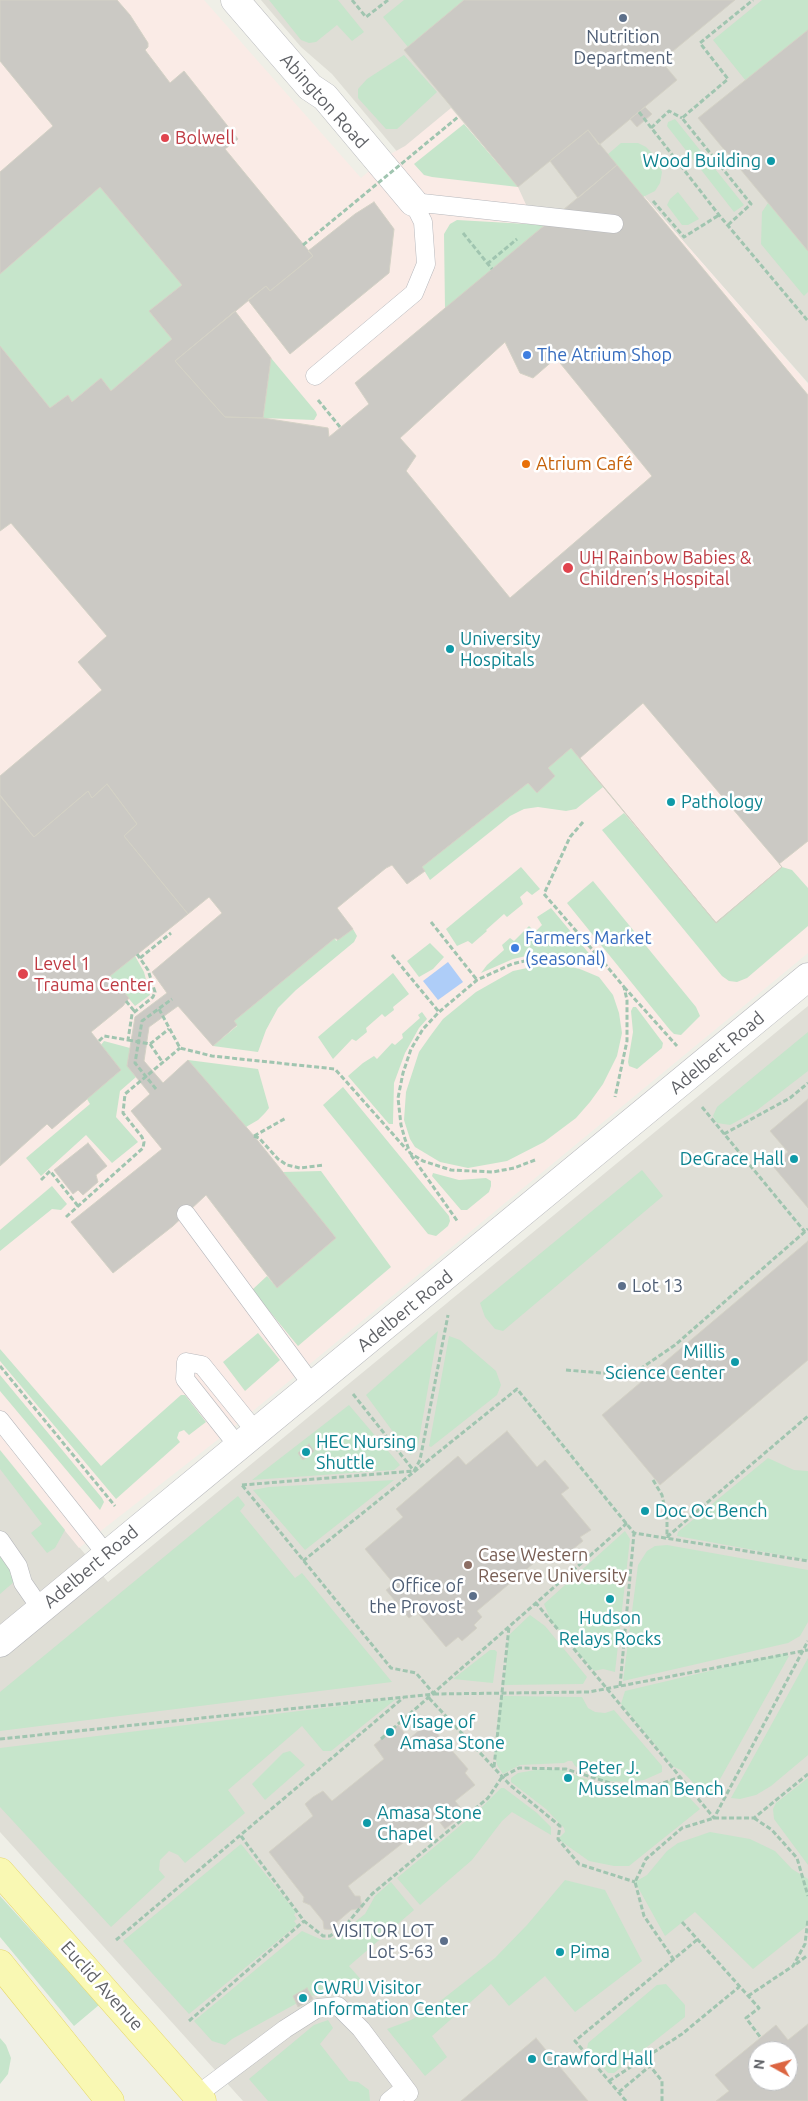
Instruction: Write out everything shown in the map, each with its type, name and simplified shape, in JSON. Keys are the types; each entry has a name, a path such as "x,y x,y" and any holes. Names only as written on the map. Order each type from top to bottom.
{"main road":[{"name":"Euclid Avenue","path":"0,1872 195,2099"},
{"path":"0,1964 110,2101"}],"street":[{"name":"Abington Road","path":"235,0 310,87 325,97 412,202"},
{"name":"Adelbert Road","path":"0,1643 808,977"}],"lane":[{"path":"412,202 614,224"},
{"path":"315,376 414,293 426,264 423,222 412,202"},
{"path":"186,1214 313,1386"},
{"path":"0,1420 106,1554"},
{"path":"0,1540 18,1566 23,1583 41,1609"},
{"path":"195,2099 284,2029 318,2008 338,2006 361,2029 407,2091 389,2101"}],"path":[{"path":"352,0 366,17 388,0"},
{"path":"682,118 728,79 700,43 753,0"},
{"path":"639,112 719,215 808,321"},
{"path":"651,128 670,112 682,118 751,204 728,225"},
{"path":"303,245 458,117"},
{"path":"653,201 684,237 719,215"},
{"path":"488,264 520,236"},
{"path":"583,822 570,837 544,894 677,1046"},
{"path":"431,922 477,980"},
{"path":"128,1040 132,1014 153,997 155,992 151,986 148,970 139,956 171,933"},
{"path":"392,955 439,1012"},
{"path":"535,1160 514,1168 493,1172 468,1172 436,1166 410,1153 401,1125 398,1098 403,1073 415,1042 423,1029 439,1012 477,980 512,964 533,959 578,958 605,964"},
{"path":"615,1097 627,1041 628,1013 624,987"},
{"path":"156,1089 135,1063 138,1042 142,1021 172,999"},
{"path":"126,1001 135,1012"},
{"path":"159,1009 180,1048 212,1056 335,1069 410,1153 458,1222"},
{"path":"150,1044 169,1029"},
{"path":"99,1041 104,1036 150,1044 163,1062"},
{"path":"66,1216 143,1148 144,1142 142,1137 122,1113 125,1094 180,1048"},
{"path":"724,1134 790,1098 808,1083"},
{"path":"566,1370 614,1374 637,1371 675,1345 807,1230 702,1107"},
{"path":"286,1118 254,1136 259,1138 278,1159 287,1165 300,1168 324,1165"},
{"path":"40,1180 50,1171 78,1206"},
{"path":"414,1471 420,1460 448,1315"},
{"path":"0,1366 115,1506"},
{"path":"302,1561 517,1389 634,1533 620,1686"},
{"path":"353,1394 414,1471"},
{"path":"667,1538 808,1416"},
{"path":"414,1471 242,1485 391,1668 416,1673 434,1694"},
{"path":"652,1480 662,1494 667,1519 667,1538"},
{"path":"381,1739 627,1523"},
{"path":"634,1533 808,1561"},
{"path":"536,1603 714,1818"},
{"path":"494,1768 509,1627"},
{"path":"714,1818 808,1641"},
{"path":"0,1739 434,1694 589,1692 808,1650"},
{"path":"116,1940 403,1698"},
{"path":"428,1698 502,1777 560,1826 558,1839 579,1864 635,1882"},
{"path":"241,1836 304,1921 323,1936 337,1932 372,1894 488,1798 502,1777 519,1768 566,1769 626,1788 652,1787 680,1777"},
{"path":"754,1818 808,1774"},
{"path":"674,1960 644,1916 635,1882 646,1859 682,1828 714,1818 754,1818 772,1830 797,1858 808,1896"},
{"path":"802,1877 808,1878"},
{"path":"793,1966 805,1944 808,1919"},
{"path":"189,2021 304,1921"},
{"path":"682,1922 759,2008 746,2018 761,2038"},
{"path":"626,2101 575,2041 698,1939"},
{"path":"748,1996 808,1955"},
{"path":"609,2081 682,2034 739,1987"},
{"path":"618,2092 650,2066 662,2081 662,2101"}],"shaded area":[{"path":"0,0 204,0 361,178 387,156 405,146 451,108 518,187 538,231 617,165 808,384 808,953 225,1434 79,1548 0,1451"},
{"path":"261,0 808,0 808,383 617,166 538,231 410,167 332,74 301,47"},
{"name":"Case Western Reserve University","path":"808,1006 808,2101 243,2101 0,1832 0,1451 108,1582"}],"green space":[{"path":"269,0 338,0 364,32 352,41 337,25 316,42 309,43 301,40"},
{"path":"404,0 464,0 408,47 383,17"},
{"path":"762,0 808,0 808,30 746,81 713,40"},
{"path":"404,55 437,92 397,129 386,129 358,98 358,89 367,79"},
{"path":"675,119 744,205 734,212 667,126 668,122"},
{"path":"464,124 518,187 432,177 424,175 414,164"},
{"path":"621,143 638,143 646,147 656,157 662,172 660,183 655,191 643,197 607,155"},
{"path":"100,187 182,285 149,311 172,339 111,391 101,378 72,402 68,395 50,408 0,346 0,274"},
{"path":"678,192 699,219 688,225 682,225 667,205 670,199"},
{"path":"768,203 808,251 808,292 804,296 761,244 762,212"},
{"path":"457,220 545,225 445,309 444,234 450,224"},
{"path":"271,358 316,412 317,415 314,420 263,418"},
{"path":"571,748 603,787 576,809 566,811 538,807 524,809 510,816 430,880 422,867 528,783 537,793 554,776 548,768"},
{"path":"624,813 716,922 782,867 792,870 808,888 808,926 747,978 737,982 729,981 722,976 602,830"},
{"path":"521,867 540,889 532,895 527,891 520,897 523,904 507,917 504,914 472,944 468,941 457,946 446,929"},
{"path":"593,881 696,1007 700,1016 681,1035 674,1034 670,1030 567,903"},
{"path":"551,908 592,957 535,954 513,959 481,973 504,950 502,945 510,938 514,941 529,926 535,932 542,925 537,917"},
{"path":"353,929 357,936 354,942 296,990 278,1008 266,1030 258,1052 213,1046 237,1026 234,1021 335,938 336,941"},
{"path":"430,943 444,957 433,969 419,977 407,961"},
{"path":"135,956 144,972 150,995 135,1006 110,976"},
{"path":"561,965 580,969 599,977 613,995 619,1013 622,1033 617,1056 603,1084 590,1102 576,1118 544,1142 507,1161 468,1168 440,1162 415,1147 410,1139 404,1120 406,1092 419,1052 443,1019 476,992 513,971 532,967"},
{"path":"393,973 409,994 393,1007 394,1010 385,1017 382,1014 366,1028 367,1032 356,1041 352,1039 333,1059 318,1037"},
{"path":"633,1007 636,1007 663,1043 662,1048 637,1069 629,1066 628,1062 633,1032 631,1011"},
{"path":"422,1012 427,1019 419,1028 405,1053 394,1083 393,1124 389,1124 348,1076 374,1056 377,1059 392,1043 395,1045 403,1038 402,1034 420,1018 418,1015"},
{"path":"808,1032 808,1071 756,1111 730,1125 717,1123 713,1116 717,1107"},
{"path":"104,1041 130,1048 127,1066 136,1077 120,1091 116,1117 138,1142 112,1163 86,1135 41,1176 26,1158 90,1104 87,1099 121,1070 101,1045"},
{"path":"188,1060 258,1069 269,1108 258,1120 246,1127"},
{"path":"343,1087 449,1216 448,1226 436,1236 428,1234 323,1105"},
{"path":"642,1170 663,1196 503,1331 495,1329 485,1317 480,1303"},
{"path":"321,1171 391,1267 298,1346 252,1290 267,1276 277,1288 336,1238 283,1172"},
{"path":"433,1173 459,1180 486,1178 491,1181 491,1186 489,1192 467,1210 461,1210 432,1176"},
{"path":"52,1186 67,1204 61,1210 52,1209 0,1251 0,1230"},
{"path":"438,1331 417,1451 410,1455 366,1395"},
{"path":"258,1333 280,1360 245,1391 223,1362"},
{"path":"449,1336 460,1340 496,1371 501,1385 497,1395 431,1447 429,1446"},
{"path":"0,1349 101,1466 181,1395 185,1395 206,1422 189,1435 184,1430 179,1432 177,1438 180,1442 116,1499 0,1361"},
{"path":"0,1375 102,1498 104,1502 100,1510 0,1391"},
{"path":"349,1405 400,1465 394,1470 252,1480"},
{"path":"0,1450 65,1530 55,1548 47,1553 31,1533 42,1524 0,1469"},
{"path":"768,1458 794,1470 808,1471 808,1560 677,1536 678,1532"},
{"path":"394,1480 305,1550 253,1490 269,1487"},
{"path":"238,1496 245,1505 240,1511 295,1578 302,1573 392,1682 0,1731 0,1692"},
{"path":"625,1531 630,1539 615,1672 603,1669 594,1671 551,1621 544,1604"},
{"path":"667,1545 808,1570 808,1622 800,1636 788,1643 623,1681 638,1565 647,1551 655,1546"},
{"path":"0,1556 13,1572 10,1574 15,1581 0,1594"},
{"path":"530,1615 545,1626 587,1677 583,1684 504,1685 509,1635"},
{"path":"490,1650 497,1652 493,1683 453,1679"},
{"path":"781,1654 789,1656 710,1797 707,1797 681,1770 674,1767 621,1704 625,1691"},
{"path":"808,1658 808,1755 771,1786 756,1795 740,1799 731,1798"},
{"path":"504,1696 582,1697 588,1708 595,1712 605,1713 614,1710 662,1766 662,1772 644,1780 629,1782 602,1781 575,1766 572,1761 568,1761 564,1763 520,1765 503,1774 497,1765 494,1751 500,1701"},
{"path":"396,1699 331,1751 323,1751 302,1726 228,1790 245,1813 185,1863 178,1855 169,1851 160,1860 159,1870 165,1877 111,1927 0,1807 0,1748"},
{"path":"290,1751 305,1765 265,1800 252,1784 283,1753"},
{"path":"541,1769 563,1770 610,1789 636,1789 673,1780 700,1809 629,1866 614,1866 589,1861 558,1839 565,1832 564,1828 546,1809 511,1782 511,1778 518,1773"},
{"path":"808,1778 808,1865 774,1819 773,1809 776,1803"},
{"path":"501,1788 504,1788 537,1813 551,1827 551,1835 512,1812 502,1821 472,1860 420,1905 397,1878 478,1811"},
{"path":"710,1832 750,1839 775,1851 792,1869 808,1879 808,1925 753,1969 695,1912 665,1936 635,1882 647,1875 667,1851 678,1843"},
{"path":"241,1844 296,1912 294,1915 297,1919 294,1921 297,1925 189,2014 123,1941"},
{"path":"565,1880 605,1890 642,1961 575,2012 545,1976 509,2006 491,1984 432,2036 447,2057 425,2076 387,2029 411,2020 434,2006 495,1958 527,1925"},
{"path":"391,1882 414,1910 349,1966 364,1983 356,1989 310,1996 232,2039 225,2045 212,2041 194,2021 302,1931 320,1939 328,1940 336,1937 365,1914 375,1896"},
{"path":"0,1896 99,2005 74,2026 0,1937"},
{"path":"666,1984 685,2005 685,2017 614,2073 608,2073 587,2049 588,2043 657,1985"},
{"path":"328,2020 333,2028 320,2044 349,2081 358,2082 369,2090 370,2101 268,2101 249,2079 314,2025"},
{"path":"0,2038 6,2045 11,2058 8,2074 0,2084"}],"water":[{"path":"448,962 463,982 438,1000 423,981"}],"building":[{"name":"University Hospitals","path":"0,0 117,0 130,15 148,43 148,47 145,50 170,83 184,71 238,139 225,149 313,256 270,291 266,286 175,361 225,417 263,418 328,428 329,437 369,404 355,383 617,165 808,395 808,841 779,864 782,867 716,923 571,748 548,768 555,776 537,793 528,783 422,867 425,871 407,884 392,865 337,908 353,929 338,940 335,938 234,1021 237,1025 213,1046 178,1006 149,1027 144,1061 163,1083 188,1060 254,1136 336,1238 277,1288 206,1195 173,1226 113,1273 71,1222 162,1149 131,1111 150,1094 127,1066 135,1017 167,993 152,972 222,913 209,897 188,914 124,836 137,824 107,784 92,798 88,791 34,837 0,795 0,776 102,690 78,662 107,636 11,523 0,531 0,346 50,408 68,395 72,402 101,378 111,391 172,339 149,311 182,285 100,187 0,274 0,172 53,126 0,61"},
{"path":"464,0 735,0 661,61 677,80 599,145 588,130 518,187 404,50"},
{"name":"Wood Building","path":"808,30 808,251 698,118"},
{"path":"645,107 652,114 637,127 630,119"},
{"path":"588,130 617,165 578,198 550,161"},
{"path":"374,202 394,229 389,273 290,354 248,300 266,286 270,291 313,256 308,251 355,214"},
{"path":"235,311 271,358 263,418 225,417 175,361"},
{"name":"Atrium Café","path":"505,342 520,373 533,378 556,358 652,476 510,598 406,471 416,456 400,438"},
{"name":"Pathology","path":"643,703 782,867 716,923 580,758"},
{"path":"107,784 137,824 124,836 188,914 110,976 129,998 123,1006 91,1032 121,1070 52,1129 47,1124 0,1166 0,796 34,837 88,791 92,798"},
{"name":"DeGrace Hall","path":"808,1099 808,1208 772,1165 788,1152 770,1131"},
{"path":"88,1143 107,1166 96,1175 98,1182 83,1195 78,1190 73,1194 54,1170"},
{"name":"Millis Science Center","path":"808,1241 808,1360 660,1485 602,1415"},
{"path":"507,1431 537,1467 545,1460 569,1488 561,1494 591,1530 580,1537 583,1541 567,1554 564,1553 554,1561 547,1552 477,1611 482,1617 474,1625 477,1628 462,1641 458,1637 446,1647 417,1612 409,1618 386,1590 394,1584 365,1549 403,1517 396,1509 458,1456 466,1465"},
{"name":"HEC Nursing Shuttle","path":"309,1444 314,1451 303,1460 298,1453"},
{"name":"Amasa Stone Chapel","path":"428,1723 468,1769 465,1773 475,1785 455,1801 465,1813 445,1829 436,1817 348,1886 355,1896 360,1896 362,1908 351,1910 336,1923 334,1930 324,1929 323,1921 310,1905 303,1902 304,1897 269,1852 313,1816 305,1804 313,1797 323,1791 332,1801 384,1759 374,1745 398,1725 409,1739"},
{"name":"CWRU Visitor Information Center","path":"307,1988 313,1999 298,2007 293,1996"},
{"path":"808,2024 808,2101 716,2101 729,2091 715,2075 748,2048 748,2091 798,2091 798,2041 756,2041 776,2025 788,2040"},
{"name":"Crawford Hall","path":"536,2038 588,2101 461,2101"}],"place":[{"name":"Nutrition Department","path":"623,18"},
{"name":"Bolwell","path":"165,138"},
{"name":"Wood Building","path":"771,161"},
{"name":"The Atrium Shop","path":"527,355"},
{"name":"Atrium Café","path":"526,464"},
{"name":"UH Rainbow Babies & Children’s Hospital","path":"568,568"},
{"name":"University Hospitals","path":"450,649"},
{"name":"Pathology","path":"671,802"},
{"name":"Farmers Market (seasonal)","path":"515,948"},
{"name":"Level 1 Trauma Center","path":"23,974"},
{"name":"DeGrace Hall","path":"794,1159"},
{"name":"Lot 13","path":"622,1286"},
{"name":"Millis Science Center","path":"735,1362"},
{"name":"HEC Nursing Shuttle","path":"306,1452"},
{"name":"Doc Oc Bench","path":"645,1511"},
{"name":"Case Western Reserve University","path":"468,1565"},
{"name":"Office of the Provost","path":"473,1596"},
{"name":"Hudson Relays Rocks","path":"610,1599"},
{"name":"Visage of Amasa Stone","path":"390,1732"},
{"name":"Peter J. Musselman Bench","path":"568,1778"},
{"name":"Amasa Stone Chapel","path":"367,1823"},
{"name":"VISITOR LOT Lot S-63","path":"444,1941"},
{"name":"Pima","path":"560,1952"},
{"name":"CWRU Visitor Information Center","path":"303,1998"},
{"name":"Crawford Hall","path":"532,2059"}]}
